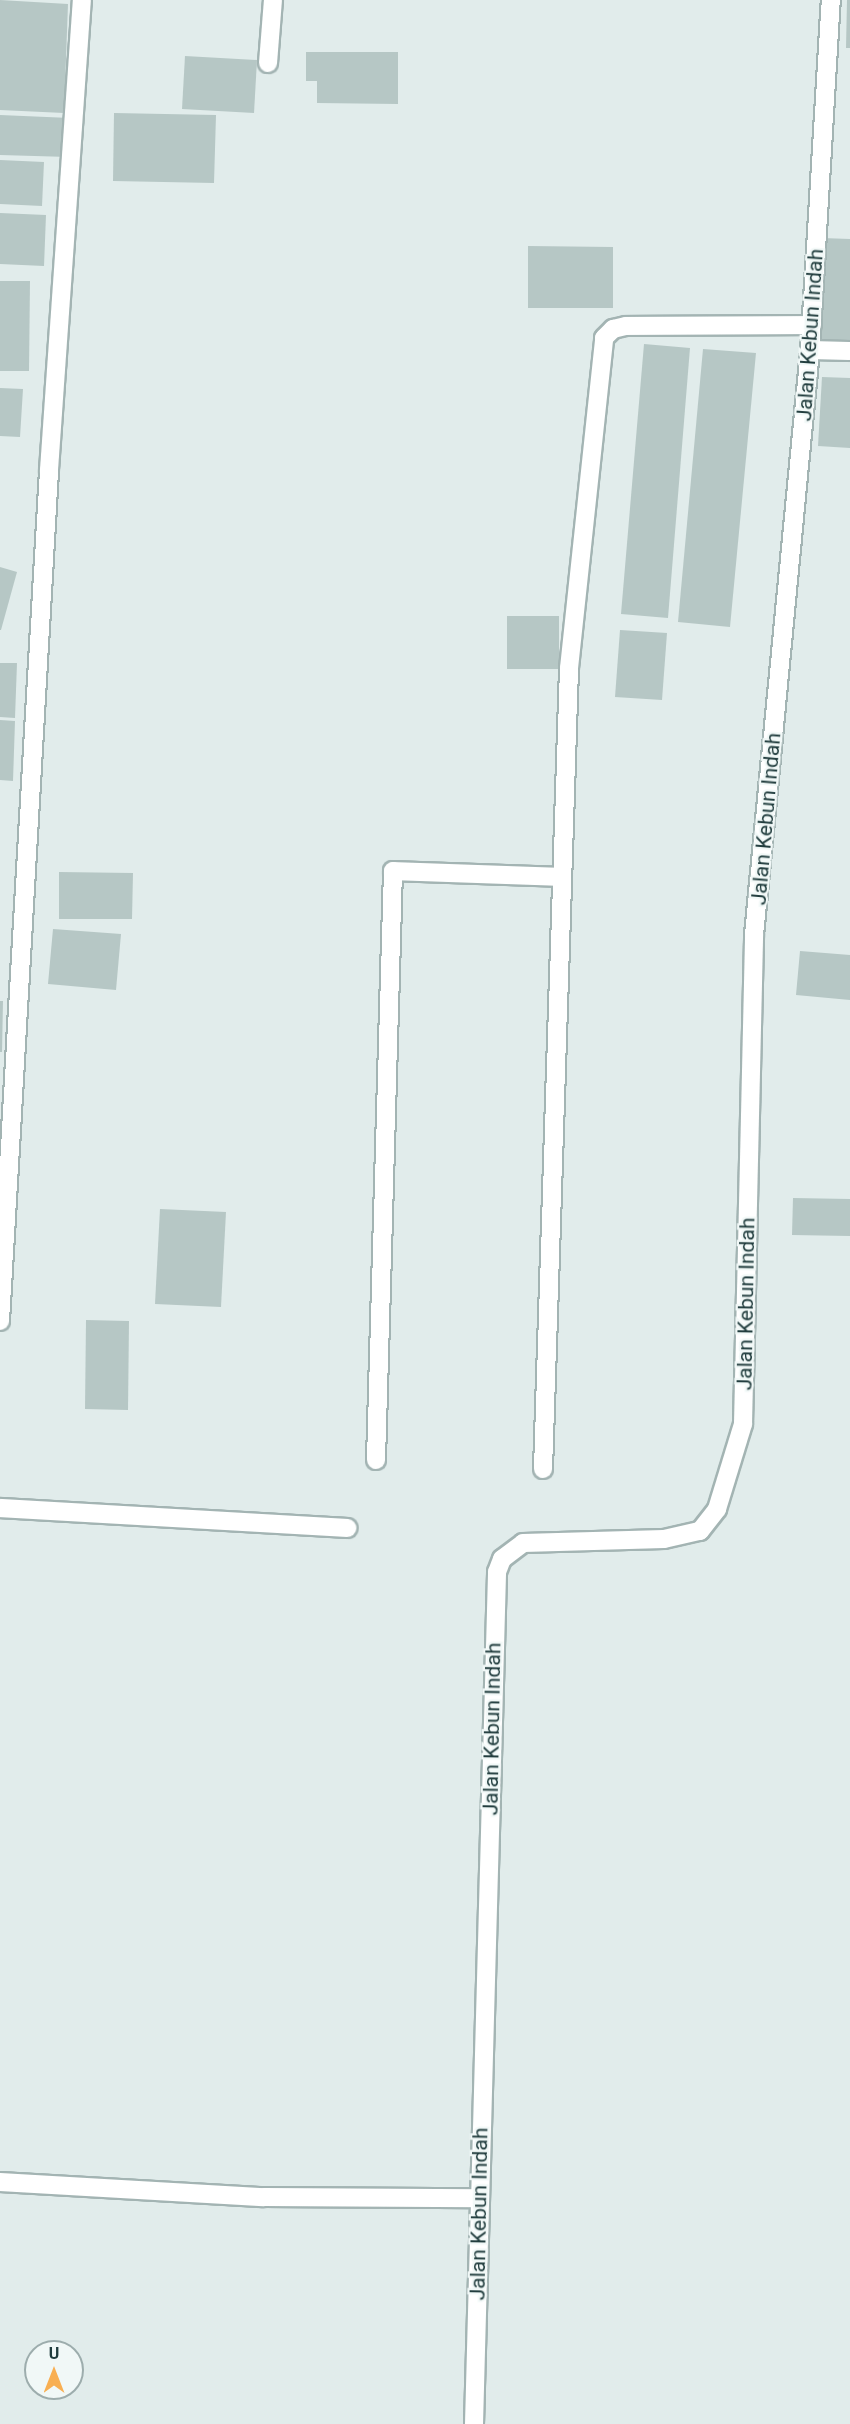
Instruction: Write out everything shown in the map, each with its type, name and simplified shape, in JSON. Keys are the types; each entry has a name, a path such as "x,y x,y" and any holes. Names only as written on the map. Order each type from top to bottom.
{"street":[{"path":"0,1321 49,470 82,0"},
{"path":"268,63 273,0"},
{"name":"Jalan Kebun Indah","path":"474,2424 495,1604 500,1565 510,1550 523,1543 664,1539 700,1531 717,1509 743,1424 754,935 810,350 831,0"},
{"path":"543,1469 568,668 598,382 607,332 626,326 812,325"},
{"path":"810,350 850,351"},
{"path":"376,1460 393,871 562,877"},
{"path":"0,1508 347,1527"},
{"path":"0,2182 264,2197 480,2198"}],"building":[{"path":"0,0 68,4 64,113 0,110"},
{"path":"847,0 850,0 850,48 846,48"},
{"path":"306,52 398,52 398,104 317,103 317,81 306,81"},
{"path":"185,56 257,60 254,113 182,109"},
{"path":"114,113 216,115 214,183 113,181"},
{"path":"0,115 70,118 69,157 0,155"},
{"path":"0,160 44,162 42,206 0,204"},
{"path":"0,213 46,215 44,266 0,264"},
{"path":"822,238 850,239 850,344 816,342"},
{"path":"528,246 613,247 613,308 528,308"},
{"path":"0,281 30,281 29,371 0,371"},
{"path":"644,344 690,348 668,618 621,614"},
{"path":"703,349 756,353 730,627 678,622"},
{"path":"822,377 850,378 850,448 818,446"},
{"path":"0,388 23,389 20,437 0,436"},
{"path":"0,567 17,572 1,630 0,630"},
{"path":"507,616 559,616 559,669 507,669"},
{"path":"620,630 667,633 662,700 615,697"},
{"path":"0,663 17,663 15,718 0,717"},
{"path":"0,720 15,721 13,781 0,780"},
{"path":"59,872 133,873 132,919 59,919"},
{"path":"53,929 121,934 116,990 48,984"},
{"path":"800,951 850,955 850,1000 796,995"},
{"path":"0,1001 3,1001 2,1052 0,1052"},
{"path":"793,1198 850,1199 850,1236 792,1235"},
{"path":"160,1209 226,1212 221,1307 155,1304"},
{"path":"86,1320 129,1321 128,1410 85,1409"}]}
